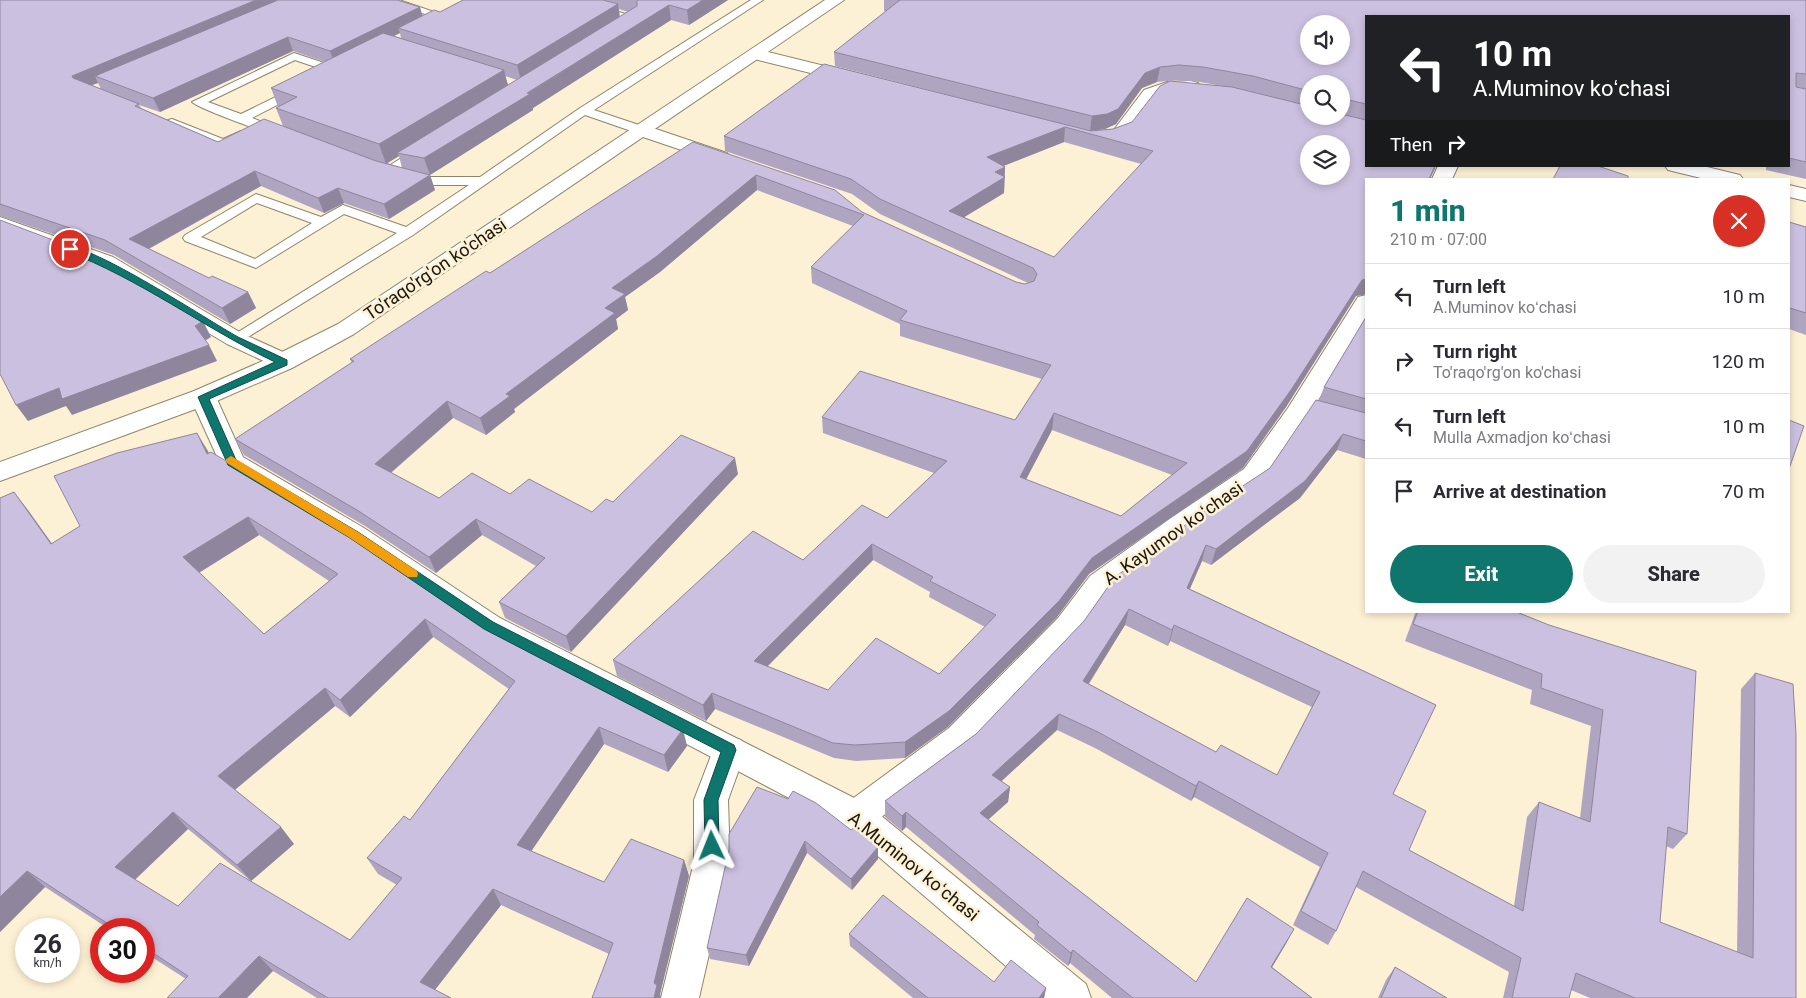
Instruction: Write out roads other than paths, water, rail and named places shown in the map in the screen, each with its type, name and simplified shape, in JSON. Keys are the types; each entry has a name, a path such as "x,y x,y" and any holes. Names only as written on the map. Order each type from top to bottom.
{"street":[{"name":"To'raqo'rg'on ko'chasi","path":"0,472 203,397 283,362 346,329 836,0"},
{"path":"756,54 870,83"},
{"path":"1080,137 1109,140 1120,135 1151,94 1167,88 1188,86 1206,91"},
{"path":"641,130 743,165"},
{"path":"1679,167 1728,178"},
{"path":"1790,191 1806,195"},
{"path":"0,223 104,262 235,339 283,362"},
{"name":"A. Kayumov koʻchasi","path":"856,816 961,738 1070,627 1100,584 1181,525 1254,476 1311,409 1365,304"},
{"name":"A.Muminov koʻchasi","path":"203,397 232,463 354,535 489,626 856,816 1072,998"},
{"path":"680,998 712,862 711,800 729,750"}],"lane":[{"path":"388,0 449,15 428,25"},
{"path":"567,0 634,18 610,32"},
{"path":"606,10 622,0"},
{"path":"235,339 408,232 584,111 758,0"},
{"path":"286,135 198,102 294,56 336,71"},
{"path":"241,119 354,62"},
{"path":"584,111 641,130"},
{"path":"160,118 223,143 259,126"},
{"path":"429,145 382,169 430,181 484,181"},
{"path":"322,222 256,198 190,238 256,264 343,209 408,232"}]}
